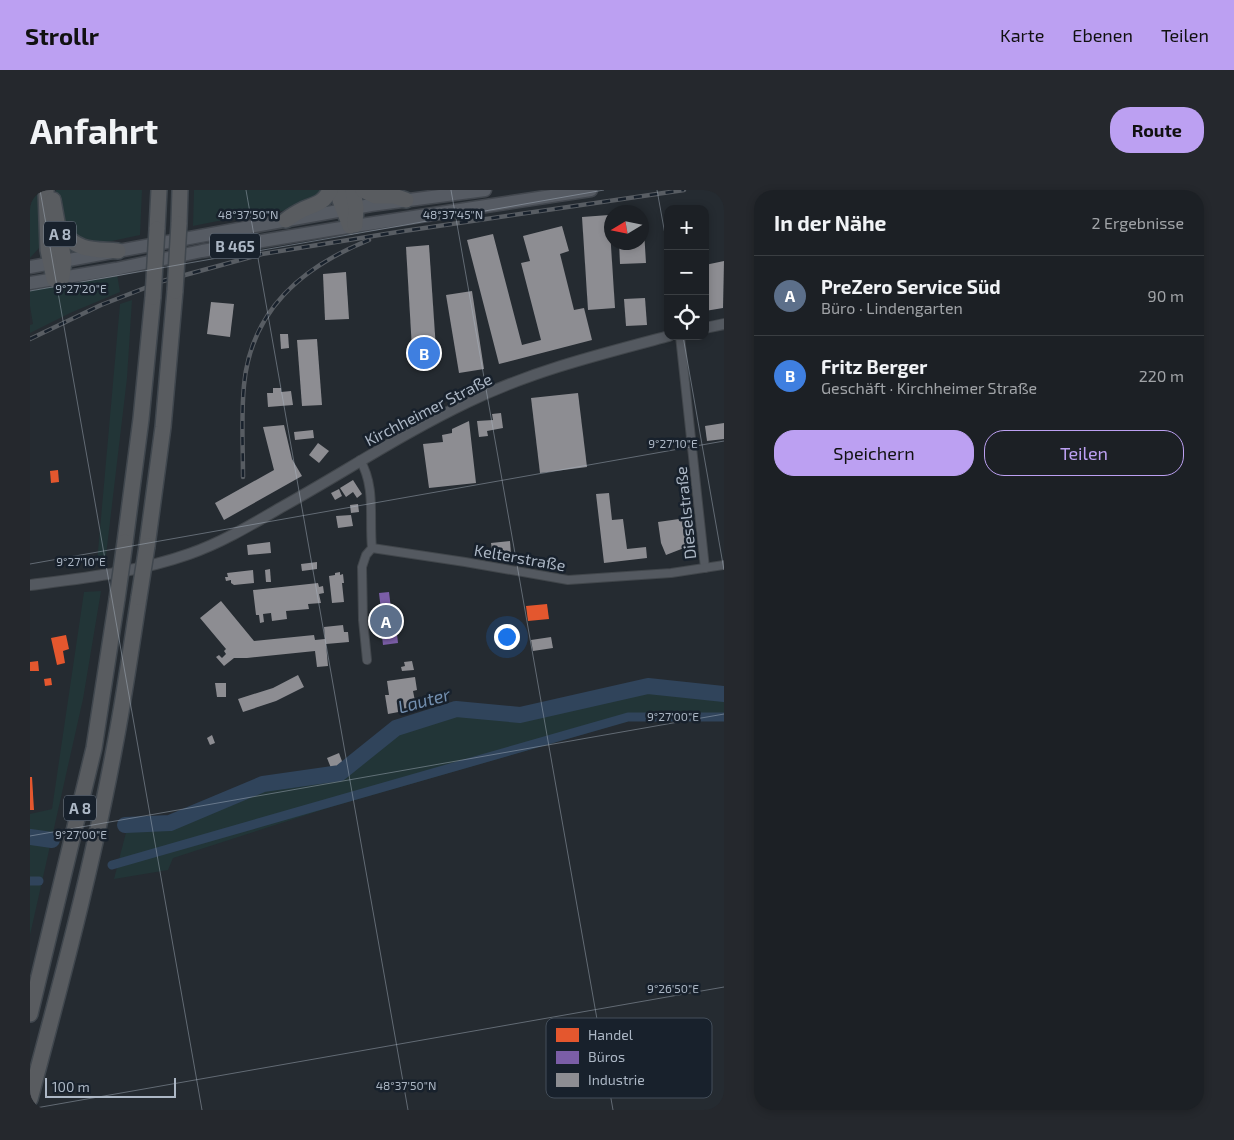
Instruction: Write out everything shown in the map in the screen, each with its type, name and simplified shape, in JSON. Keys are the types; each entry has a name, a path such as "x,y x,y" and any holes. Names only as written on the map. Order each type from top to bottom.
{"highway":[{"name":"A 8","path":"46,190 48,250 57,270"},
{"name":"A 8","path":"53,190 59,232 57,270"},
{"name":"A 8","path":"30,1014 94,748 117,599 141,419 153,297 158,190"},
{"name":"A 8","path":"30,1099 63,978 99,822 114,750 140,597 163,427 175,291 180,190"},
{"path":"286,220 303,209 316,206 330,190"},
{"path":"339,190 350,209"},
{"path":"352,226 350,209 353,190"},
{"path":"363,190 375,196 394,196 406,200"},
{"name":"A 8","path":"59,232 73,244 84,248 118,250"}],"main road":[{"name":"B 465","path":"118,250 350,209 485,190"},
{"name":"B 465","path":"57,270 116,269 202,251 352,226 591,190"},
{"path":"30,283 57,270 118,250"},
{"path":"30,267 57,270"}],"street":[{"path":"709,327 724,324"},
{"name":"Kirchheimer Straße","path":"30,585 130,570 176,558 215,543 301,496 419,427 468,402 501,387 590,357 664,337"},
{"name":"Dieselstraße","path":"680,340 705,568"},
{"path":"360,460 366,469 371,489 370,530 372,548 366,555 362,567 363,620 367,660"},
{"name":"Kelterstraße","path":"372,548 568,580 671,574 724,565"}],"shaded area":[{"path":"30,190 40,190 40,247 30,258"},
{"path":"56,190 142,190 140,235 93,245 64,229"},
{"path":"194,190 327,190 307,207 193,226"},
{"path":"117,274 120,292 70,313 30,333 30,325 33,324 30,291"},
{"path":"132,300 127,378 105,564 97,563 120,304"},
{"path":"101,591 83,699 30,935 30,814 52,809 84,592"},
{"path":"646,683 724,692 724,720 629,721 331,807 173,858 168,870 114,879 130,817 171,818 258,780 339,769 393,724 454,704 520,711"}],"building: Handel":[{"path":"58,470 59,482 51,483 50,471"},
{"path":"547,604 549,619 528,621 526,606"},
{"path":"66,635 69,649 63,651 65,663 57,665 51,638"},
{"path":"38,661 39,671 30,671 30,662"},
{"path":"51,678 52,685 45,686 44,679"},
{"path":"30,777 32,777 34,810 30,810"}],"building: Büros":[{"path":"389,592 393,625 396,624 398,643 383,645 379,593"}],"building: Industrie":[{"path":"604,215 604,250 611,250 615,308 588,310 582,217"},
{"path":"562,226 569,251 560,254 574,310 584,308 592,340 499,364 467,240 493,234 522,345 541,340 521,263 530,261 523,236"},
{"path":"429,245 437,364 413,366 406,247"},
{"path":"619,250 645,250 646,263 620,264"},
{"path":"724,261 723,308 709,310 709,295 709,264"},
{"path":"346,272 349,319 325,320 323,274"},
{"path":"472,291 484,369 459,373 446,295"},
{"path":"645,298 647,325 626,326 624,299"},
{"path":"211,302 234,304 230,337 207,334"},
{"path":"280,334 288,334 289,348 281,349"},
{"path":"317,339 322,405 302,406 297,340"},
{"path":"273,388 281,388 281,392 291,391 293,405 268,407 267,393 273,393"},
{"path":"578,393 587,467 540,473 531,398"},
{"path":"501,413 503,428 487,431 488,436 479,437 477,421 493,420 492,414"},
{"path":"469,421 476,483 429,488 423,444 443,442 442,435 452,433 452,429"},
{"path":"724,423 724,439 707,441 705,426"},
{"path":"284,425 292,459 302,476 224,520 215,503 274,470 263,427"},
{"path":"313,430 314,438 295,440 294,432"},
{"path":"318,443 329,451 319,463 309,455"},
{"path":"353,480 362,494 357,498 353,492 346,497 340,488"},
{"path":"339,489 342,496 335,500 331,493"},
{"path":"609,493 612,520 623,519 627,549 646,547 647,558 604,563 596,494"},
{"path":"358,504 359,512 351,513 350,505"},
{"path":"351,515 353,526 338,528 336,516"},
{"path":"686,518 689,551 686,554 684,548 666,555 661,543 658,522"},
{"path":"510,541 511,554 493,556 491,543"},
{"path":"270,542 271,553 248,555 247,545"},
{"path":"317,562 317,569 302,571 301,564"},
{"path":"270,569 271,582 266,582 265,570"},
{"path":"253,570 254,583 234,585 231,583 231,580 226,581 227,573"},
{"path":"340,572 340,575 343,574 344,602 332,603 329,576"},
{"path":"318,583 319,587 323,586 324,593 319,594 321,603 308,604 309,609 286,611 287,619 272,621 271,613 263,614 264,622 260,623 259,615 256,615 253,590"},
{"path":"221,601 254,641 314,635 315,640 325,639 324,627 343,625 344,632 348,632 349,642 326,644 328,666 317,667 315,651 234,658 224,666 216,657 219,655 222,658 226,654 224,651 226,649 200,618"},
{"path":"551,637 553,648 533,651 531,640"},
{"path":"412,661 414,670 402,671 401,667 405,666 404,662"},
{"path":"298,675 304,687 276,701 243,712 238,699 273,688"},
{"path":"415,677 417,690 413,691 416,706 409,707 409,710 388,714 385,695 389,695 387,681"},
{"path":"215,683 226,683 226,697 217,697"},
{"path":"212,735 215,743 210,745 207,738"},
{"path":"339,753 343,764 331,768 327,758"}],"waterway":[{"name":"Lauter","path":"125,825 170,823 263,784 340,773 396,728 456,709 520,715 648,686 724,694"},
{"path":"112,865 628,717 724,717"},
{"name":"Lauter","path":"30,837 52,840"},
{"path":"30,881 39,881"}],"railway":[{"path":"30,339 101,305 163,281 262,254 684,190"},
{"path":"243,477 242,419 244,385 249,358 257,334 269,313 284,294 302,278 322,264 369,240"}],"place":[{"name":"Fritz Berger","path":"424,353"},
{"name":"PreZero Service Süd","path":"386,621"}]}
